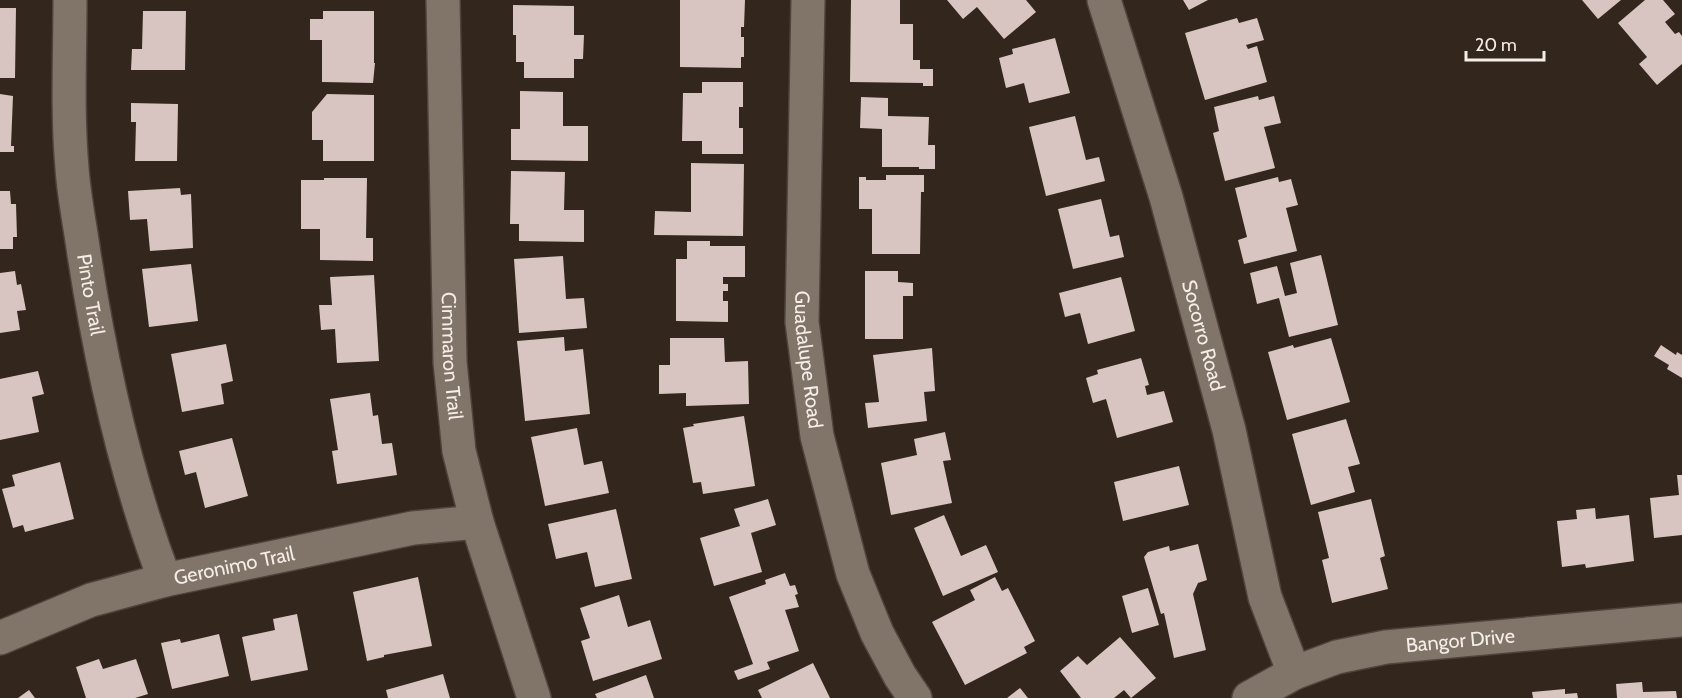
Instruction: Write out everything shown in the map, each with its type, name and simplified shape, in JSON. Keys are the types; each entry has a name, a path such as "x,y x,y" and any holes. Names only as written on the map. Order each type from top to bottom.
{"street":[{"name":"Pinto Trail","path":"70,0 72,169 91,302 109,392 148,534 165,580"},
{"name":"Cimmaron Trail","path":"442,0 450,362 459,451 477,522 534,698"},
{"name":"Guadalupe Road","path":"808,0 802,322 817,436 853,574 876,633 915,698"},
{"name":"Socorro Road","path":"1104,0 1166,196 1229,430 1265,597 1294,673"},
{"name":"Geronimo Trail","path":"0,638 91,600 165,580 412,528 477,522"},
{"name":"Bangor Drive","path":"1249,698 1294,673 1337,657 1386,646 1682,620"}],"building":[{"path":"680,0 745,0 744,27 741,27 741,37 744,37 744,57 741,57 741,68 680,67"},
{"path":"851,0 900,0 900,24 913,24 913,60 920,60 920,69 933,69 933,86 923,86 923,83 850,82"},
{"path":"947,0 1026,0 1036,12 1004,39 977,7 963,19"},
{"path":"1183,0 1208,0 1189,10"},
{"path":"1582,0 1621,0 1598,19"},
{"path":"1645,0 1663,0 1675,14 1665,22 1675,34 1679,32 1682,36 1682,64 1657,85 1639,64 1647,57 1618,23"},
{"path":"513,5 574,6 574,35 584,35 583,59 574,59 574,78 524,78 524,62 516,62"},
{"path":"0,8 16,8 15,78 0,78"},
{"path":"143,11 186,11 185,70 131,70 132,49 142,49"},
{"path":"323,11 374,11 373,83 322,82 322,40 310,40 310,19 323,19"},
{"path":"1237,18 1239,23 1257,18 1264,40 1246,45 1248,49 1257,46 1267,82 1205,100 1185,33"},
{"path":"1055,38 1070,93 1029,103 1024,83 1006,88 999,58 1013,54 1012,49"},
{"path":"702,82 743,82 743,107 739,107 739,128 743,128 743,154 702,154 702,141 682,141 683,93 702,93"},
{"path":"520,91 563,92 563,126 588,126 588,161 511,160 511,129 520,129"},
{"path":"0,94 13,96 11,146 14,146 14,152 0,152"},
{"path":"327,94 374,95 374,161 323,161 323,140 312,140 312,112"},
{"path":"1258,96 1259,100 1274,96 1281,123 1264,127 1275,168 1225,181 1213,133 1219,131 1214,107"},
{"path":"861,97 888,98 888,116 929,117 928,145 935,145 935,169 882,167 882,129 860,128"},
{"path":"131,103 178,104 177,161 135,161 136,122 131,122"},
{"path":"1075,116 1086,160 1099,157 1105,181 1046,196 1029,127"},
{"path":"691,163 744,164 743,236 654,235 655,211 691,212"},
{"path":"511,171 565,172 564,210 584,210 584,242 519,241 519,224 510,224"},
{"path":"886,175 924,175 924,192 921,192 920,254 872,254 872,209 859,209 859,177 866,177 866,180 886,180"},
{"path":"1278,177 1279,182 1291,179 1298,205 1286,208 1297,251 1244,264 1238,240 1247,237 1235,188"},
{"path":"324,178 367,178 366,238 373,238 373,261 320,260 320,229 301,229 301,180 324,180"},
{"path":"180,188 181,195 191,194 193,248 150,251 147,219 130,220 128,191"},
{"path":"0,191 10,191 11,204 16,204 17,237 13,237 13,249 0,249"},
{"path":"1101,199 1110,237 1119,235 1124,257 1073,269 1058,209"},
{"path":"687,241 710,241 710,246 745,246 745,277 723,277 723,284 728,284 728,291 723,291 723,301 728,301 728,322 676,321 676,259 687,259"},
{"path":"1321,255 1338,325 1289,337 1279,298 1257,304 1250,273 1277,266 1285,296 1297,293 1290,263"},
{"path":"563,256 566,299 584,298 587,328 519,333 514,259"},
{"path":"191,264 198,321 149,327 142,269"},
{"path":"15,271 17,285 21,284 26,310 17,311 20,330 0,333 0,273"},
{"path":"865,271 898,271 898,282 913,283 913,296 903,296 903,339 865,339"},
{"path":"374,275 379,361 337,363 335,329 321,330 319,305 332,305 330,277"},
{"path":"1121,277 1135,331 1088,344 1080,313 1065,317 1059,293"},
{"path":"564,337 565,351 583,349 590,414 525,421 517,341"},
{"path":"670,338 724,338 725,362 748,361 749,404 686,406 686,393 659,394 659,365 670,365"},
{"path":"1331,338 1350,402 1287,420 1268,352"},
{"path":"226,344 233,381 221,384 224,404 182,412 171,354"},
{"path":"1661,345 1676,355 1677,352 1682,355 1682,378 1667,369 1669,365 1654,356"},
{"path":"932,348 935,391 924,392 927,421 868,428 865,403 879,402 873,355"},
{"path":"1141,358 1149,385 1145,386 1147,395 1164,391 1173,422 1117,438 1106,399 1093,403 1086,378 1098,374 1097,370"},
{"path":"38,371 44,394 32,397 39,432 0,440 0,379"},
{"path":"370,393 373,416 378,415 382,444 392,443 397,475 337,484 332,451 338,450 330,399"},
{"path":"744,416 755,486 703,494 701,482 693,483 683,428 694,426 693,424"},
{"path":"1346,419 1360,464 1348,467 1355,492 1311,505 1292,434"},
{"path":"577,428 584,465 602,461 609,493 545,506 531,437"},
{"path":"945,432 951,460 943,461 952,503 891,515 881,463 917,455 914,439"},
{"path":"232,438 248,496 205,508 196,472 185,475 179,451"},
{"path":"60,462 74,519 25,532 23,525 13,528 2,489 15,486 12,475"},
{"path":"1179,466 1189,505 1123,521 1114,482"},
{"path":"1677,475 1682,475 1682,535 1654,538 1650,498 1679,495"},
{"path":"768,499 776,525 751,533 762,572 714,586 700,538 740,526 734,509"},
{"path":"1371,499 1385,556 1380,558 1388,589 1332,603 1322,560 1329,558 1318,512"},
{"path":"1595,508 1596,519 1629,515 1634,561 1586,568 1585,564 1562,567 1557,521 1577,519 1576,510"},
{"path":"616,509 632,579 595,587 587,552 556,559 548,524"},
{"path":"944,515 961,556 986,545 998,572 943,596 914,528"},
{"path":"1198,544 1207,580 1198,583 1193,594 1206,650 1174,658 1164,613 1161,614 1144,557 1148,552 1169,546 1170,551"},
{"path":"785,573 790,586 795,585 798,594 795,595 799,607 785,610 799,651 767,662 770,669 738,680 734,671 753,664 729,597 766,584 765,580"},
{"path":"418,577 432,646 384,655 384,657 367,661 353,592"},
{"path":"995,577 1002,591 1008,588 1035,641 1024,647 1027,653 965,685 932,622 975,600 970,590"},
{"path":"1148,588 1159,625 1132,633 1122,596"},
{"path":"619,595 628,627 650,620 662,659 593,681 581,641 590,638 580,608"},
{"path":"297,614 308,670 251,681 242,637 275,630 273,619"},
{"path":"219,634 229,676 172,689 161,643 180,639 181,643"},
{"path":"1120,637 1156,678 1131,698 1124,690 1114,698 1081,698 1060,671 1078,656 1087,665"},
{"path":"99,659 103,669 136,659 148,694 135,698 86,698 76,667"},
{"path":"813,663 830,698 762,698 758,690"},
{"path":"443,674 450,698 388,698 386,690"},
{"path":"646,675 654,698 597,698 595,694"},
{"path":"1642,682 1643,692 1676,691 1677,698 1617,698 1616,684"},
{"path":"1020,688 1028,698 1007,698"},
{"path":"1565,689 1565,694 1577,693 1578,698 1533,698 1532,692"},
{"path":"29,690 35,698 18,698"}]}
